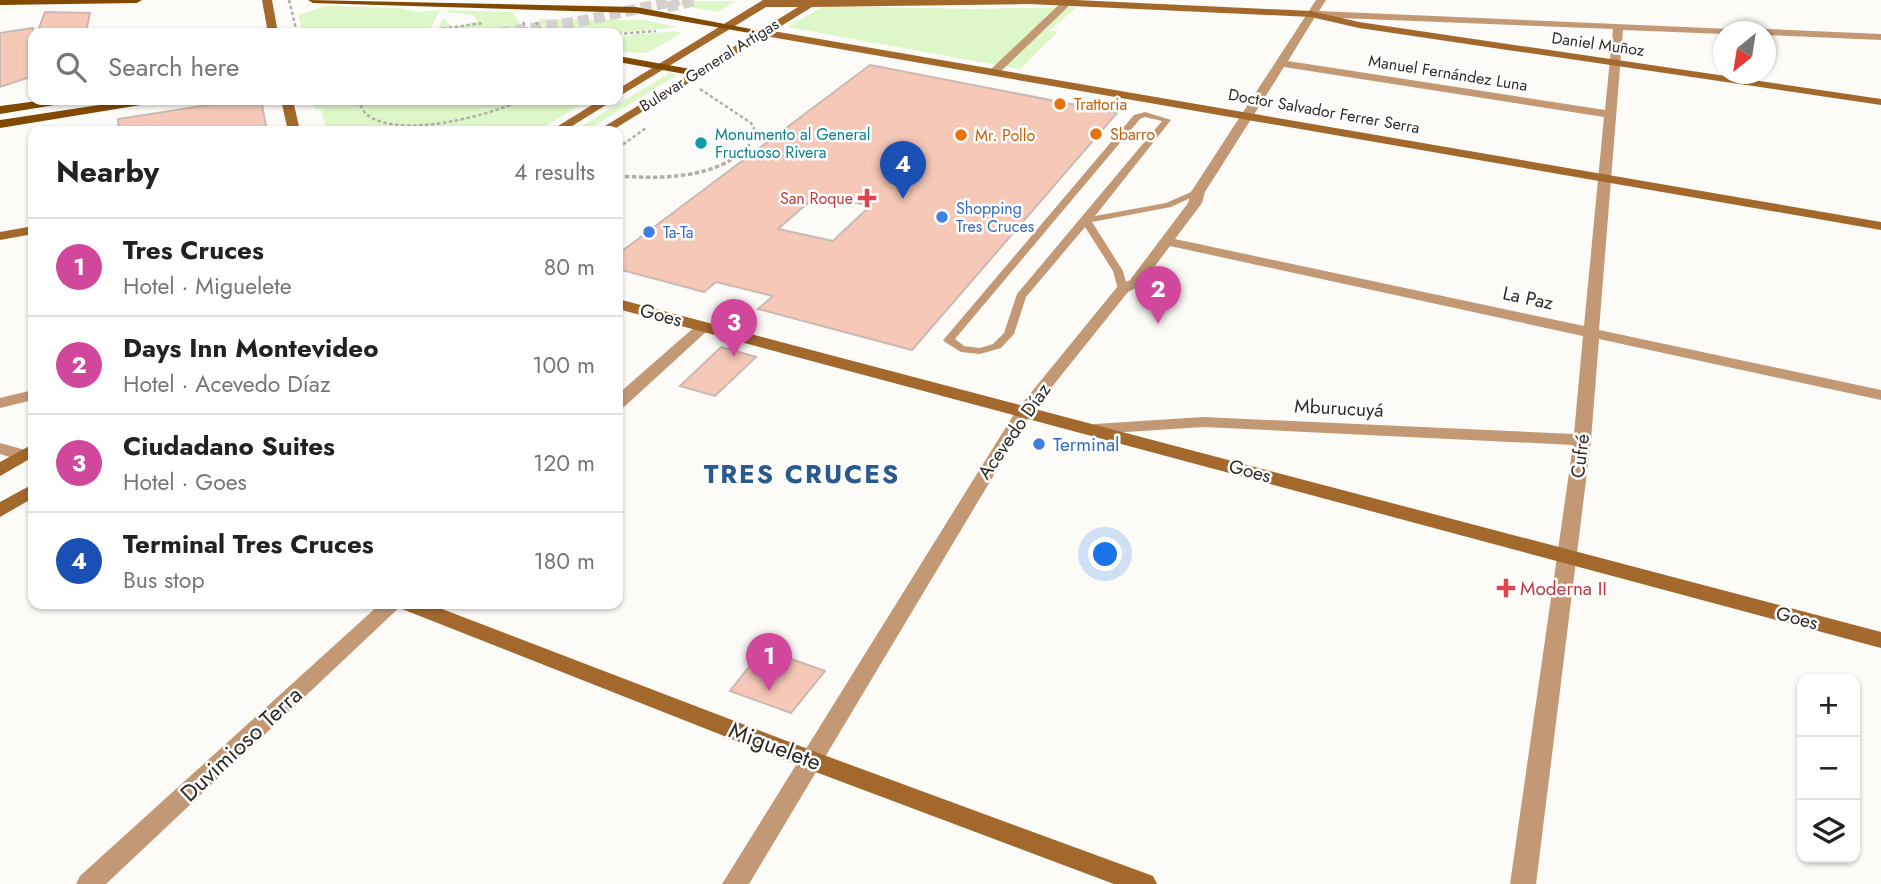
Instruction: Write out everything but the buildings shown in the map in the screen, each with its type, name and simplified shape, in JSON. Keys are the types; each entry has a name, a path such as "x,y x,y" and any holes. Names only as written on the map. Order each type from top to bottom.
{"main road":[{"path":"0,2 136,0"},
{"path":"313,0 616,9 761,32"},
{"path":"623,60 696,73"},
{"path":"0,104 28,100"},
{"path":"0,110 33,105"},
{"path":"0,118 81,105"},
{"path":"0,124 121,105"}],"street":[{"path":"267,0 272,28"},
{"path":"1014,0 1036,1"},
{"name":"Acevedo Díaz","path":"735,884 813,761 1024,411 1123,289 1135,283 1195,203 1198,192 1321,0"},
{"path":"766,2 972,5 1036,1"},
{"name":"Daniel Muñoz","path":"1036,1 1311,14 1359,25 1881,103"},
{"path":"994,72 1069,1"},
{"name":"Bulevar General Artigas","path":"623,90 766,2"},
{"name":"Bulevar General Artigas","path":"611,126 812,2"},
{"path":"1311,14 1713,30"},
{"name":"Cufré","path":"1523,884 1582,440 1618,26"},
{"name":"Doctor Salvador Ferrer Serra","path":"761,32 1881,226"},
{"path":"1776,32 1881,37"},
{"name":"Manuel Fernández Luna","path":"1282,63 1610,114"},
{"path":"288,105 293,126"},
{"name":"Bulevar General Artigas","path":"564,126 600,105"},
{"path":"0,236 28,231"},
{"name":"La Paz","path":"1166,242 1881,395"},
{"name":"Goes","path":"623,305 1881,640"},
{"path":"623,399 703,327"},
{"path":"0,403 28,396"},
{"name":"Mburucuyá","path":"1095,429 1203,422 1582,440"},
{"path":"0,448 28,454"},
{"path":"0,470 28,455"},
{"path":"0,511 28,493"},
{"name":"Duvimioso Terra","path":"89,884 388,609"},
{"name":"Miguelete","path":"422,609 813,761 1141,884"}],"lane":[{"path":"1086,220 1167,120 1145,114 1137,117 949,340 961,349 980,351 997,345 1009,334 1021,296 1086,220 1168,205 1198,192"},
{"path":"1086,220 1118,271 1123,289"}],"path":[{"path":"289,0 296,28"},
{"path":"623,176 659,177 699,172 731,159 750,144 754,128 750,120 718,104 703,90 679,83"},
{"path":"360,105 370,115 396,122 431,124 469,119 513,105"},
{"path":"394,126 396,122"}],"green space":[{"path":"684,1 736,1 718,12 675,4"},
{"path":"326,6 400,8 417,12 440,10 431,28 302,28 298,15"},
{"path":"824,6 971,9 1077,7 1050,30 1058,32 1020,69 787,27"},
{"path":"446,12 513,12 522,28 454,28 477,21 473,15"},
{"path":"443,18 454,28 438,28"},
{"path":"539,19 644,20 678,27 623,32 623,28 544,28"},
{"path":"677,31 682,33 647,53 623,52 623,36"},
{"path":"669,73 677,75 594,126 582,126 617,105 623,105 623,101"},
{"path":"313,105 581,105 545,126 326,126 321,110 314,108"}],"tunnel":[{"path":"534,28 577,22 679,0"},
{"path":"667,7 697,0"}],"place":[{"name":"Trattoria","path":"1060,104"},
{"name":"Sbarro","path":"1096,134"},
{"name":"Mr. Pollo","path":"961,135"},
{"name":"Monumento al General Fructuoso Rivera","path":"701,143"},
{"name":"San Roque","path":"867,198"},
{"name":"Terminal Tres Cruces","path":"903,199"},
{"name":"Shopping Tres Cruces","path":"942,217"},
{"name":"Ta-Ta","path":"649,232"},
{"name":"Days Inn Montevideo","path":"1158,324"},
{"name":"Ciudadano Suites","path":"734,357"},
{"name":"Terminal","path":"1039,444"},
{"name":"Moderna II","path":"1506,588"},
{"name":"Tres Cruces","path":"769,691"}],"district":[{"name":"TRES CRUCES","path":"802,474"}]}
